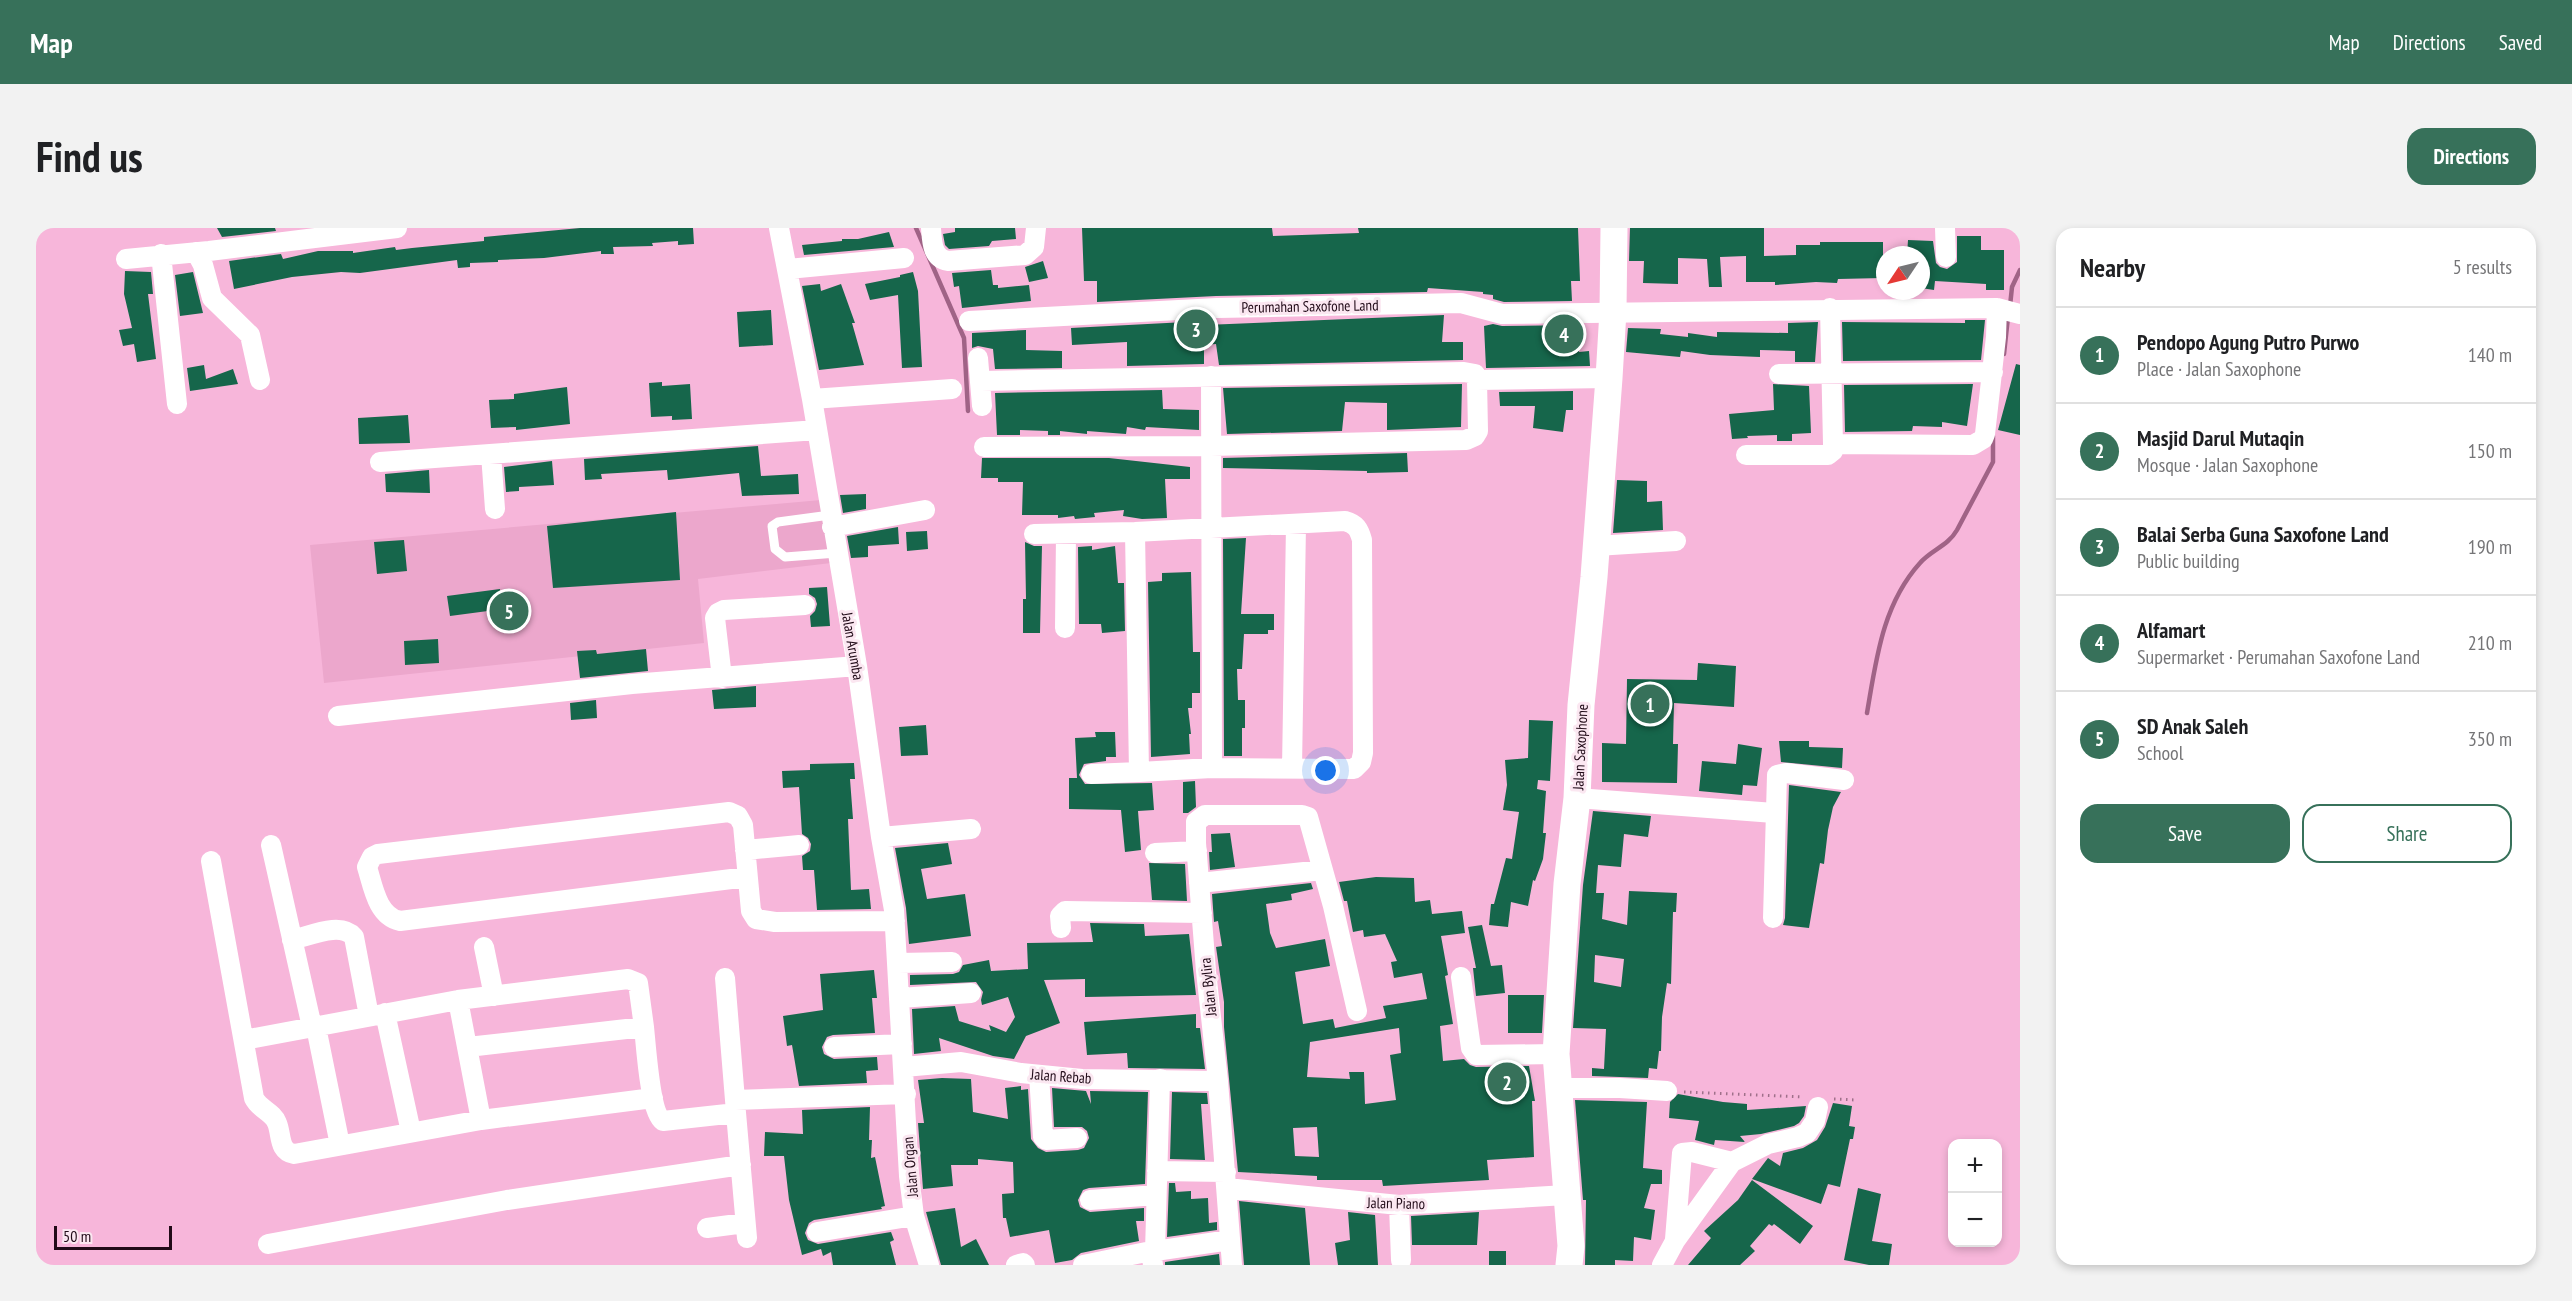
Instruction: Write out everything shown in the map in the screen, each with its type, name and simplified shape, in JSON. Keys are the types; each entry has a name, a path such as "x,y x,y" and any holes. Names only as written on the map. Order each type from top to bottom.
{"main road":[{"name":"Jalan Saxophone","path":"1569,1265 1571,1246 1556,1054 1567,884 1577,798 1581,705 1610,378 1614,228"}],"street":[{"path":"126,258 397,228"},
{"name":"Jalan Arumba","path":"779,228 812,399 857,666 895,921 904,1067"},
{"path":"931,228 937,255 942,260 948,261 1025,255 1034,247 1036,228"},
{"path":"1945,228 1946,257"},
{"path":"202,251 203,265 212,298 250,335 260,380"},
{"path":"161,254 177,404"},
{"path":"788,269 904,258"},
{"name":"Perumahan Saxofone Land","path":"969,321 1217,308 1461,303 1502,314 1830,308 2009,311"},
{"path":"1746,455 1828,455 1833,451 1830,308"},
{"path":"1833,444 1973,445 1979,442 1985,434 1993,372 2009,311"},
{"path":"978,358 982,406"},
{"path":"981,381 1464,372 1475,374 1477,380 1478,431 1471,439 1211,446 984,447"},
{"path":"1779,374 1993,372"},
{"path":"1211,376 1212,768"},
{"path":"1477,380 1610,378"},
{"path":"812,399 952,389"},
{"path":"380,462 817,430"},
{"path":"491,454 495,509"},
{"path":"831,521 925,510"},
{"path":"1034,534 1135,532 1345,521 1359,529 1362,540 1363,753 1361,762 1354,769 1212,768 1091,774"},
{"path":"1292,768 1296,525"},
{"path":"1135,532 1139,772"},
{"path":"1065,628 1066,534"},
{"path":"1596,546 1676,541"},
{"path":"722,678 715,618 718,613 723,610 805,605"},
{"path":"338,716 632,684 857,666"},
{"path":"1773,918 1774,813 1777,775 1786,773 1844,780"},
{"path":"1577,798 1774,813"},
{"path":"747,878 400,921 392,919 380,907 367,867 372,857 378,854 729,812 734,813 742,821 751,911 756,919 761,922 895,921"},
{"name":"Jalan Bylira","path":"1232,1265 1218,1081 1206,971 1196,822 1202,815 1306,816 1310,820 1323,870"},
{"path":"881,837 971,829"},
{"path":"271,845 340,1145"},
{"path":"745,850 799,845"},
{"path":"1155,854 1197,851"},
{"path":"212,861 254,1098 274,1117 284,1149 294,1154 481,1120 652,1098"},
{"path":"1199,884 1323,870 1357,1011"},
{"path":"1061,928 1060,915 1065,911 1202,913"},
{"path":"292,940 340,929 350,932 354,937 411,1132"},
{"path":"484,947 494,996"},
{"path":"898,963 952,962"},
{"path":"1461,977 1469,1039 1476,1055 1556,1054"},
{"path":"707,1228 746,1230 725,978"},
{"path":"244,1040 458,1000 628,979 638,983 652,1098 656,1115 663,1121 736,1107 906,1094"},
{"path":"900,998 971,993"},
{"path":"458,1000 481,1120"},
{"path":"468,1047 644,1027"},
{"path":"834,1047 902,1044"},
{"name":"Jalan Rebab","path":"904,1067 961,1062 1039,1075 1082,1079 1218,1081"},
{"name":"Jalan Organ","path":"904,1067 909,1176 915,1216 929,1265"},
{"path":"1039,1075 1043,1137 1046,1140 1077,1138"},
{"path":"1153,1256 1160,1079"},
{"path":"1559,1089 1620,1088 1667,1091"},
{"path":"1662,1265 1675,1241 1732,1161 1768,1144 1807,1133 1815,1121 1820,1101"},
{"path":"1675,1241 1682,1153 1692,1152 1732,1161"},
{"path":"268,1244 507,1200 741,1165"},
{"name":"Jalan Piano","path":"1157,1171 1399,1205 1566,1195"},
{"path":"1090,1200 1156,1195"},
{"path":"1399,1205 1401,1260"},
{"path":"817,1232 915,1216"},
{"path":"1083,1265 1153,1256 1230,1240"}],"lane":[{"path":"831,521 778,522 772,526 772,533 775,549 781,555 791,557 837,553"}],"path":[{"path":"1667,1091 1820,1101 1856,1100"}],"shaded area":[{"path":"821,500 831,563 698,579 704,643 324,683 310,545"}],"building":[{"path":"217,228 275,228 276,231 222,237"},
{"path":"580,228 693,228 694,244 678,245 678,241 652,243 653,246 613,247 614,254 601,254 601,251 544,258 498,260 498,262 470,263 470,267 458,268 457,260 360,273 341,272 292,277 234,289 229,261 281,254 283,259 318,251 353,251 353,253 395,247 396,250 484,241 484,237"},
{"path":"955,228 1015,228 1016,239 992,241 989,246 949,249 945,245 943,234 955,232"},
{"path":"1082,228 1272,228 1273,236 1359,233 1358,228 1578,228 1580,281 1571,281 1572,301 1504,302 1493,299 1493,295 1483,294 1483,292 1428,288 1427,292 1216,296 1097,302 1097,281 1084,281"},
{"path":"1630,228 1764,228 1764,256 1796,255 1796,245 1820,245 1820,242 1883,242 1883,246 1876,246 1876,278 1838,279 1837,283 1775,285 1775,282 1746,282 1746,256 1720,257 1722,287 1709,287 1707,259 1678,258 1678,284 1643,283 1644,261 1629,261"},
{"path":"889,232 894,247 804,255 802,245 858,239"},
{"path":"1957,236 1981,236 1981,250 2004,250 2004,290 1986,290 1986,284 1935,281 1934,290 1930,289 1930,246 1908,246 1908,240 1933,241 1936,263 1940,267 1947,269 1957,262"},
{"path":"1043,261 1048,278 1029,282 1025,267"},
{"path":"991,270 993,285 998,285 998,288 1029,285 1031,301 962,308 959,286 954,287 952,273"},
{"path":"125,271 151,272 153,294 148,294 156,359 137,362 134,344 123,346 119,330 132,328 124,294"},
{"path":"193,272 203,313 180,316 175,275"},
{"path":"913,272 918,291 922,367 902,368 898,295 870,300 865,284"},
{"path":"820,284 821,291 841,284 855,323 852,323 864,365 819,370 802,286"},
{"path":"771,310 773,345 739,347 737,312"},
{"path":"1444,315 1442,342 1463,342 1463,360 1219,365 1216,344 1204,345 1204,364 1127,366 1127,342 1072,345 1071,328 1205,321 1205,325"},
{"path":"1965,320 1985,320 1981,360 1843,361 1842,322 1965,323"},
{"path":"1818,322 1815,362 1795,362 1795,351 1760,350 1760,357 1681,351 1680,357 1626,352 1628,328 1661,329 1660,334 1688,337 1688,333 1717,337 1717,332 1788,333 1788,323"},
{"path":"1493,324 1502,326 1578,325 1579,352 1589,351 1590,366 1486,368 1484,326"},
{"path":"1026,330 1026,350 1062,351 1062,368 995,369 993,349 978,346 972,348 972,333"},
{"path":"2016,364 2020,365 2020,435 1998,430"},
{"path":"204,365 206,379 233,369 238,384 190,391 187,368"},
{"path":"662,382 662,386 690,384 692,419 672,420 672,416 651,417 649,383"},
{"path":"1462,384 1461,427 1387,430 1387,403 1345,402 1342,431 1227,434 1223,388"},
{"path":"1773,384 1809,386 1811,433 1792,434 1792,441 1777,441 1777,435 1732,439 1729,414 1774,410"},
{"path":"1973,384 1967,426 1942,422 1942,427 1913,426 1912,431 1845,432 1844,385"},
{"path":"567,387 570,424 516,430 516,427 491,428 489,400 514,399 514,394"},
{"path":"1162,390 1163,409 1199,410 1199,430 1146,427 1145,430 1127,427 1126,434 1060,431 1060,435 1048,435 1048,431 1020,430 1020,435 997,435 995,393"},
{"path":"1573,391 1573,410 1566,410 1563,432 1533,428 1535,406 1500,406 1499,392"},
{"path":"408,415 410,443 359,444 358,418"},
{"path":"758,446 761,476 798,474 799,494 742,496 739,473 668,480 667,470 601,474 602,479 585,480 584,459"},
{"path":"1407,453 1408,472 1367,473 1367,471 1223,468 1223,458"},
{"path":"982,458 1109,458 1190,467 1190,479 1165,479 1167,518 1142,519 1123,516 1124,510 1094,513 1095,517 1075,519 1074,516 1058,518 1058,515 1022,515 1023,482 998,482 998,478 981,478"},
{"path":"552,461 554,485 519,487 519,491 506,492 504,467"},
{"path":"429,470 430,493 386,492 385,474"},
{"path":"1617,480 1647,481 1647,502 1662,501 1663,530 1613,533"},
{"path":"866,494 866,509 843,513 840,495"},
{"path":"676,512 680,580 553,588 547,526"},
{"path":"898,527 899,544 868,546 868,557 851,558 847,536"},
{"path":"927,531 928,549 907,551 906,532"},
{"path":"1246,538 1241,614 1274,614 1274,630 1268,630 1268,634 1244,634 1242,669 1237,669 1238,700 1245,700 1242,756 1224,756 1223,539"},
{"path":"404,540 407,571 377,574 374,542"},
{"path":"1025,542 1034,546 1042,546 1040,633 1023,633 1023,599 1026,599"},
{"path":"1092,546 1092,550 1115,546 1118,583 1124,583 1125,631 1102,633 1101,624 1079,624 1078,547"},
{"path":"1191,572 1193,652 1200,652 1200,693 1192,693 1192,708 1188,708 1191,734 1189,734 1190,754 1151,757 1148,582 1162,581 1162,573"},
{"path":"827,587 830,626 811,627 810,616 817,604 815,598 809,594 809,588"},
{"path":"500,589 503,609 450,616 447,596"},
{"path":"438,639 439,663 405,665 404,641"},
{"path":"646,649 648,671 580,678 577,651 596,650 597,654"},
{"path":"1698,663 1736,666 1734,707 1674,703 1673,744 1678,744 1677,783 1602,782 1602,743 1626,744 1627,679 1697,680"},
{"path":"756,686 756,707 714,709 712,690"},
{"path":"596,700 597,718 571,720 570,703"},
{"path":"1529,720 1553,721 1550,781 1538,780 1537,789 1546,791 1543,833 1546,833 1543,859 1535,881 1533,880 1528,906 1511,902 1508,927 1489,925 1491,904 1494,904 1506,858 1512,859 1519,812 1503,810 1507,785 1505,760 1528,758"},
{"path":"926,725 928,755 901,756 899,727"},
{"path":"1095,732 1115,732 1116,757 1106,757 1106,761 1084,764 1079,775 1085,784 1152,783 1154,810 1138,811 1141,850 1125,852 1121,810 1069,809 1069,778 1077,778 1075,738 1096,737"},
{"path":"1779,741 1809,741 1809,747 1843,748 1842,768 1781,762"},
{"path":"1738,744 1762,748 1757,786 1743,785 1742,795 1699,791 1702,761 1736,764"},
{"path":"854,763 855,779 850,779 853,819 848,819 851,890 869,889 871,909 817,910 814,870 803,870 802,856 810,851 811,844 802,834 799,787 783,788 782,771 810,770 810,764"},
{"path":"1195,781 1196,807 1188,813 1183,813 1183,782"},
{"path":"1789,785 1841,792 1833,807 1824,864 1820,863 1809,928 1783,925"},
{"path":"1593,811 1651,816 1648,837 1624,834 1621,867 1598,865 1596,893 1604,893 1602,919 1627,925 1629,891 1677,893 1676,912 1673,912 1671,984 1667,983 1662,1017 1661,1051 1659,1051 1657,1069 1649,1068 1648,1078 1592,1076 1592,1068 1604,1069 1606,1029 1573,1028 1583,885","holes":["1595,955 1624,959 1621,987 1594,982"]},
{"path":"1230,833 1235,867 1210,870 1211,834"},
{"path":"948,843 952,864 921,869 927,899 965,894 971,936 909,944 906,908 895,848"},
{"path":"1149,863 1185,864 1187,901 1152,900"},
{"path":"1376,877 1414,878 1415,902 1430,900 1432,914 1462,911 1465,933 1441,936 1453,1024 1440,1026 1443,1061 1464,1059 1476,1067 1529,1066 1535,1101 1532,1101 1534,1157 1487,1160 1489,1180 1383,1186 1382,1180 1317,1180 1317,1176 1238,1172 1224,1027 1224,1002 1216,947 1222,946 1218,921 1214,922 1212,894 1311,883 1313,889 1291,894 1292,900 1266,904 1270,933 1276,948 1325,939 1330,966 1295,972 1303,1024 1333,1019 1335,1028 1386,1018 1383,1006 1427,999 1422,973 1394,978 1391,962 1397,961 1385,934 1364,937 1363,930 1353,932 1347,901 1344,901 1339,882","holes":["1399,1028 1401,1053 1390,1055 1396,1100 1365,1104 1364,1072 1349,1072 1350,1079 1307,1077 1310,1042","1317,1127 1319,1157 1295,1156 1293,1128"]},
{"path":"1090,923 1144,924 1145,936 1189,934 1196,995 1085,997 1085,979 1044,980 1060,1023 1026,1036 1014,1059 993,1056 939,1038 941,1051 914,1054 912,1009 955,1006 959,1021 991,1031 989,1025 1006,1032 1015,1017 1008,997 982,1005 983,992 976,982 910,985 910,975 953,974 959,972 963,965 989,960 991,971 1028,969 1027,943 1093,942"},
{"path":"1482,925 1491,966 1502,965 1505,993 1476,996 1473,968 1476,968 1468,927"},
{"path":"874,970 877,998 872,998 875,1033 833,1035 827,1037 822,1047 824,1054 834,1059 877,1057 878,1070 866,1071 867,1083 799,1086 792,1045 787,1046 783,1016 823,1010 820,974"},
{"path":"1508,995 1544,995 1542,1033 1508,1033"},
{"path":"1196,1014 1196,1028 1200,1028 1205,1069 1128,1068 1127,1053 1087,1055 1084,1022"},
{"path":"971,1079 973,1112 1008,1119 1005,1088 1021,1086 1021,1090 1028,1089 1031,1139 1038,1148 1046,1152 1078,1150 1084,1148 1089,1138 1087,1131 1082,1127 1054,1127 1052,1088 1086,1091 1091,1104 1090,1091 1148,1092 1145,1184 1089,1188 1083,1190 1078,1200 1080,1207 1090,1212 1144,1208 1144,1221 1136,1221 1139,1241 1081,1253 1072,1260 1055,1263 1049,1230 1010,1237 1006,1218 1003,1218 1002,1194 1014,1193 1013,1162 978,1159 978,1165 951,1165 953,1186 923,1189 918,1123 924,1123 918,1080"},
{"path":"1172,1092 1207,1093 1208,1104 1201,1104 1205,1160 1170,1159"},
{"path":"1678,1094 1747,1104 1747,1110 1806,1106 1804,1116 1794,1126 1761,1134 1740,1136 1745,1142 1715,1140 1714,1145 1695,1140 1699,1121 1669,1118 1670,1102"},
{"path":"1575,1100 1647,1102 1643,1168 1662,1170 1662,1184 1651,1184 1644,1208 1655,1210 1651,1240 1634,1237 1633,1261 1615,1260 1615,1265 1585,1265 1586,1200 1583,1200"},
{"path":"1833,1103 1852,1106 1849,1126 1855,1127 1853,1139 1850,1139 1840,1187 1828,1184 1821,1204 1752,1179 1768,1158 1780,1166 1783,1153 1803,1148 1817,1140 1825,1127"},
{"path":"870,1107 871,1158 875,1157 885,1206 881,1207 882,1209 814,1220 809,1223 805,1233 808,1240 818,1244 891,1232 894,1240 890,1242 896,1265 833,1265 831,1252 823,1256 821,1249 802,1255 789,1200 784,1156 764,1156 765,1132 803,1134 802,1110"},
{"path":"1752,1180 1813,1226 1800,1244 1774,1224 1772,1226 1769,1224 1750,1246 1755,1251 1740,1265 1688,1265 1711,1238 1704,1231 1738,1200"},
{"path":"1169,1183 1175,1183 1176,1192 1191,1191 1191,1199 1208,1198 1209,1223 1217,1222 1217,1230 1167,1237"},
{"path":"1858,1188 1881,1194 1872,1241 1892,1244 1889,1265 1869,1265 1844,1260"},
{"path":"1239,1201 1305,1208 1310,1265 1244,1265"},
{"path":"955,1208 961,1247 976,1239 989,1265 941,1265 926,1212"},
{"path":"1348,1212 1375,1215 1378,1265 1338,1265 1335,1243 1350,1240"},
{"path":"1479,1212 1477,1245 1412,1245 1411,1216"},
{"path":"1489,1251 1506,1251 1506,1265 1489,1265"},
{"path":"1219,1254 1220,1265 1165,1265 1165,1262"}],"waterway":[{"path":"916,228 964,338 968,411"},
{"path":"2010,306 2012,287 2020,270"},
{"path":"2004,354 2008,317"},
{"path":"1867,713 1883,634 1897,597 1907,579 1920,563 1949,540 1957,530 1993,462 1993,436"}],"place":[{"name":"Balai Serba Guna Saxofone Land","path":"1196,329"},
{"name":"Alfamart","path":"1564,334"},
{"name":"SD Anak Saleh","path":"509,611"},
{"name":"Pendopo Agung Putro Purwo","path":"1650,704"},
{"name":"Masjid Darul Mutaqin","path":"1507,1082"}]}
